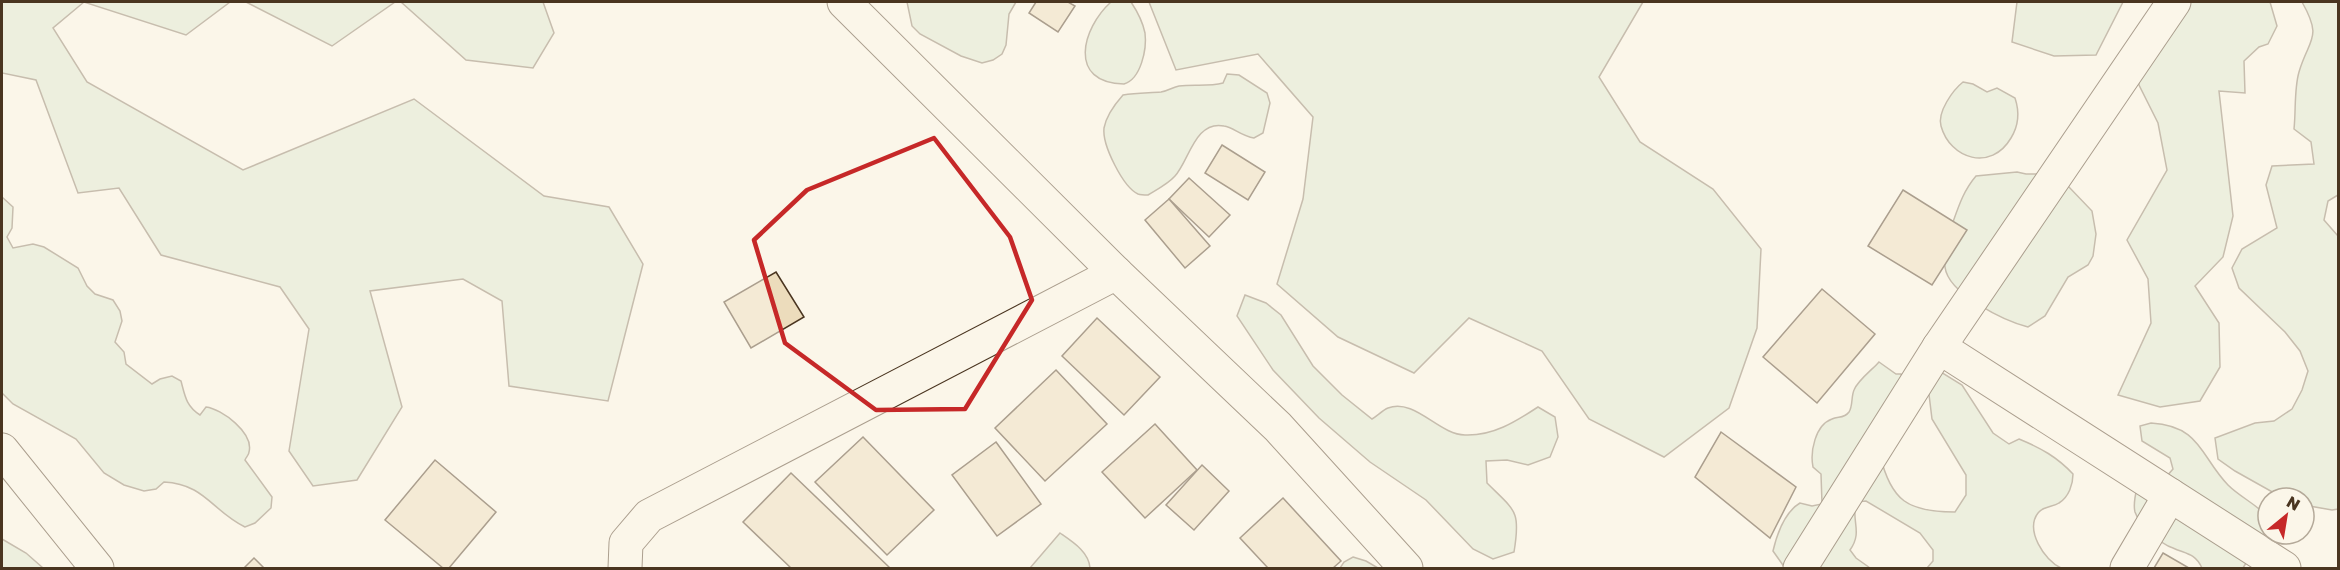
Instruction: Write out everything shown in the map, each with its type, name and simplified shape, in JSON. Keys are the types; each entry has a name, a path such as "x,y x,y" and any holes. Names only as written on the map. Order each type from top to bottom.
{"street":[{"path":"844,2 1116,273 1278,427 1406,568"},
{"path":"1800,568 1939,347 2174,2"},
{"path":"625,568 626,543 649,516 1116,273"},
{"path":"1939,347 2284,568"},
{"path":"2,450 97,568"},
{"path":"2127,568 2170,495"}],"highlighted area":[{"path":"934,138 1010,237 1032,300 965,409 876,410 785,343 754,240 807,190"}],"green space":[{"path":"2,2 84,2 53,28 87,82 243,170 414,99 544,196 609,207 643,264 608,401 509,386 502,301 463,279 370,291 402,407 357,480 313,486 289,451 309,329 280,287 161,255 119,188 78,193 36,80 2,73"},
{"path":"84,2 230,2 186,35"},
{"path":"246,2 395,2 332,46"},
{"path":"401,2 543,2 554,33 533,68 466,60"},
{"path":"907,2 1016,2 1009,14 1006,45 1002,54 982,63 961,56 920,34 912,26"},
{"path":"1111,2 1131,2 1140,17 1145,33 1142,63 1135,76 1124,84 1106,81 1094,74 1087,64 1085,52 1087,39 1093,26"},
{"path":"1149,2 1643,2 1599,77 1640,142 1713,189 1761,249 1757,328 1729,408 1664,457 1589,419 1542,351 1469,318 1414,373 1338,337 1277,284 1303,199 1313,117 1258,54 1176,70"},
{"path":"2017,2 2123,2 2096,55 2054,56 2012,42"},
{"path":"2163,2 2270,2 2277,26 2268,44 2259,47 2244,61 2245,93 2219,91 2233,216 2223,257 2195,286 2219,323 2220,367 2200,401 2160,407 2118,395 2151,323 2148,279 2127,240 2167,170 2158,123 2139,85 2138,43"},
{"path":"2302,2 2338,2 2338,195 2328,201 2324,220 2338,236 2338,509 2332,510 2316,507 2316,486 2262,486 2235,471 2218,459 2215,438 2255,423 2274,421 2292,409 2302,390 2308,371 2300,351 2285,332 2239,288 2232,268 2242,249 2277,228 2266,185 2272,166 2314,164 2311,142 2294,129 2297,79 2313,31"},
{"path":"1227,74 1239,75 1267,93 1270,103 1263,133 1254,138 1224,126 1206,129 1199,135 1180,169 1169,182 1148,195 1138,194 1132,190 1120,175 1110,155 1104,135 1107,119 1123,95 1161,92 1179,86 1223,83"},
{"path":"1963,82 1973,84 1987,92 1997,88 2015,98 2018,109 2016,128 2003,149 1993,155 1982,158 1962,153 1953,147 1941,126 1941,114 1944,108"},
{"path":"2017,172 2048,174 2069,187 2092,211 2096,234 2093,256 2088,265 2068,277 2045,316 2028,327 1992,312 1967,296 1948,277 1944,261 1946,244 1957,210 1976,176"},
{"path":"2,197 13,207 12,228 7,237 13,248 33,244 44,247 78,268 87,286 95,294 113,300 120,311 122,321 115,342 124,352 126,364 152,384 172,376 181,381 187,400 195,412 200,415 206,407 213,409 228,417 242,430 249,445 249,453 245,460 272,497 271,508 255,523 245,527 224,514 199,493 178,484 164,482 156,489 144,491 124,485 104,473 76,439 13,404 2,393"},
{"path":"1245,295 1266,303 1281,315 1313,366 1342,395 1372,419 1388,408 1398,406 1417,412 1455,433 1475,435 1494,431 1512,423 1538,407 1555,417 1558,437 1550,457 1528,465 1507,460 1486,461 1487,483 1514,512 1517,527 1514,552 1493,559 1473,549 1426,500 1370,462 1319,418 1273,370 1237,316"},
{"path":"1879,362 1896,374 1901,374 1911,402 1880,455 1884,471 1896,493 1904,501 1925,510 1955,512 1966,495 1966,475 1932,419 1927,378 1941,372 1962,385 1993,433 2009,444 2019,439 2034,446 2055,458 2073,474 2068,494 2057,504 2040,511 2035,520 2035,536 2038,544 2048,558 2061,568 1927,568 1933,561 1933,550 1920,533 1866,501 1856,502 1856,538 1850,550 1856,558 1870,568 1785,568 1773,551 1786,518 1800,503 1812,506 1822,504 1821,474 1813,467 1812,461 1813,447 1818,433 1826,422 1845,416 1849,412 1856,386"},
{"path":"2151,423 2168,425 2190,436 2228,485 2256,506 2256,546 2270,546 2254,550 2243,568 2202,568 2193,557 2168,546 2151,533 2135,512 2137,488 2166,477 2173,469 2170,458 2142,441 2140,426"},
{"path":"1060,533 1083,552 1090,568 1030,568"},
{"path":"2,539 26,553 43,568 2,568"},
{"path":"1353,557 1378,568 1340,568 1344,562"}],"building":[{"path":"1036,2 1068,2 1075,6 1058,32 1029,13"},
{"path":"1222,145 1265,172 1248,200 1205,173"},
{"path":"1189,178 1230,215 1209,237 1169,199"},
{"path":"1903,190 1967,230 1932,285 1868,246"},
{"path":"1169,199 1210,246 1185,268 1145,220"},
{"path":"776,272 804,317 751,348 724,302"},
{"path":"1822,289 1875,334 1817,403 1763,357"},
{"path":"1097,318 1160,377 1124,415 1062,356"},
{"path":"1056,370 1107,424 1045,481 995,428"},
{"path":"1155,424 1197,470 1145,518 1102,472"},
{"path":"1721,432 1796,487 1770,538 1695,477"},
{"path":"863,437 934,510 887,555 815,482"},
{"path":"996,442 1041,504 997,536 952,475"},
{"path":"435,460 496,512 449,568 443,568 385,520"},
{"path":"1202,465 1229,491 1194,530 1166,505"},
{"path":"791,473 890,568 791,568 743,522"},
{"path":"1283,498 1341,561 1333,568 1268,568 1240,538"},
{"path":"2163,553 2189,568 2154,568"},
{"path":"254,558 264,568 244,568"}]}
